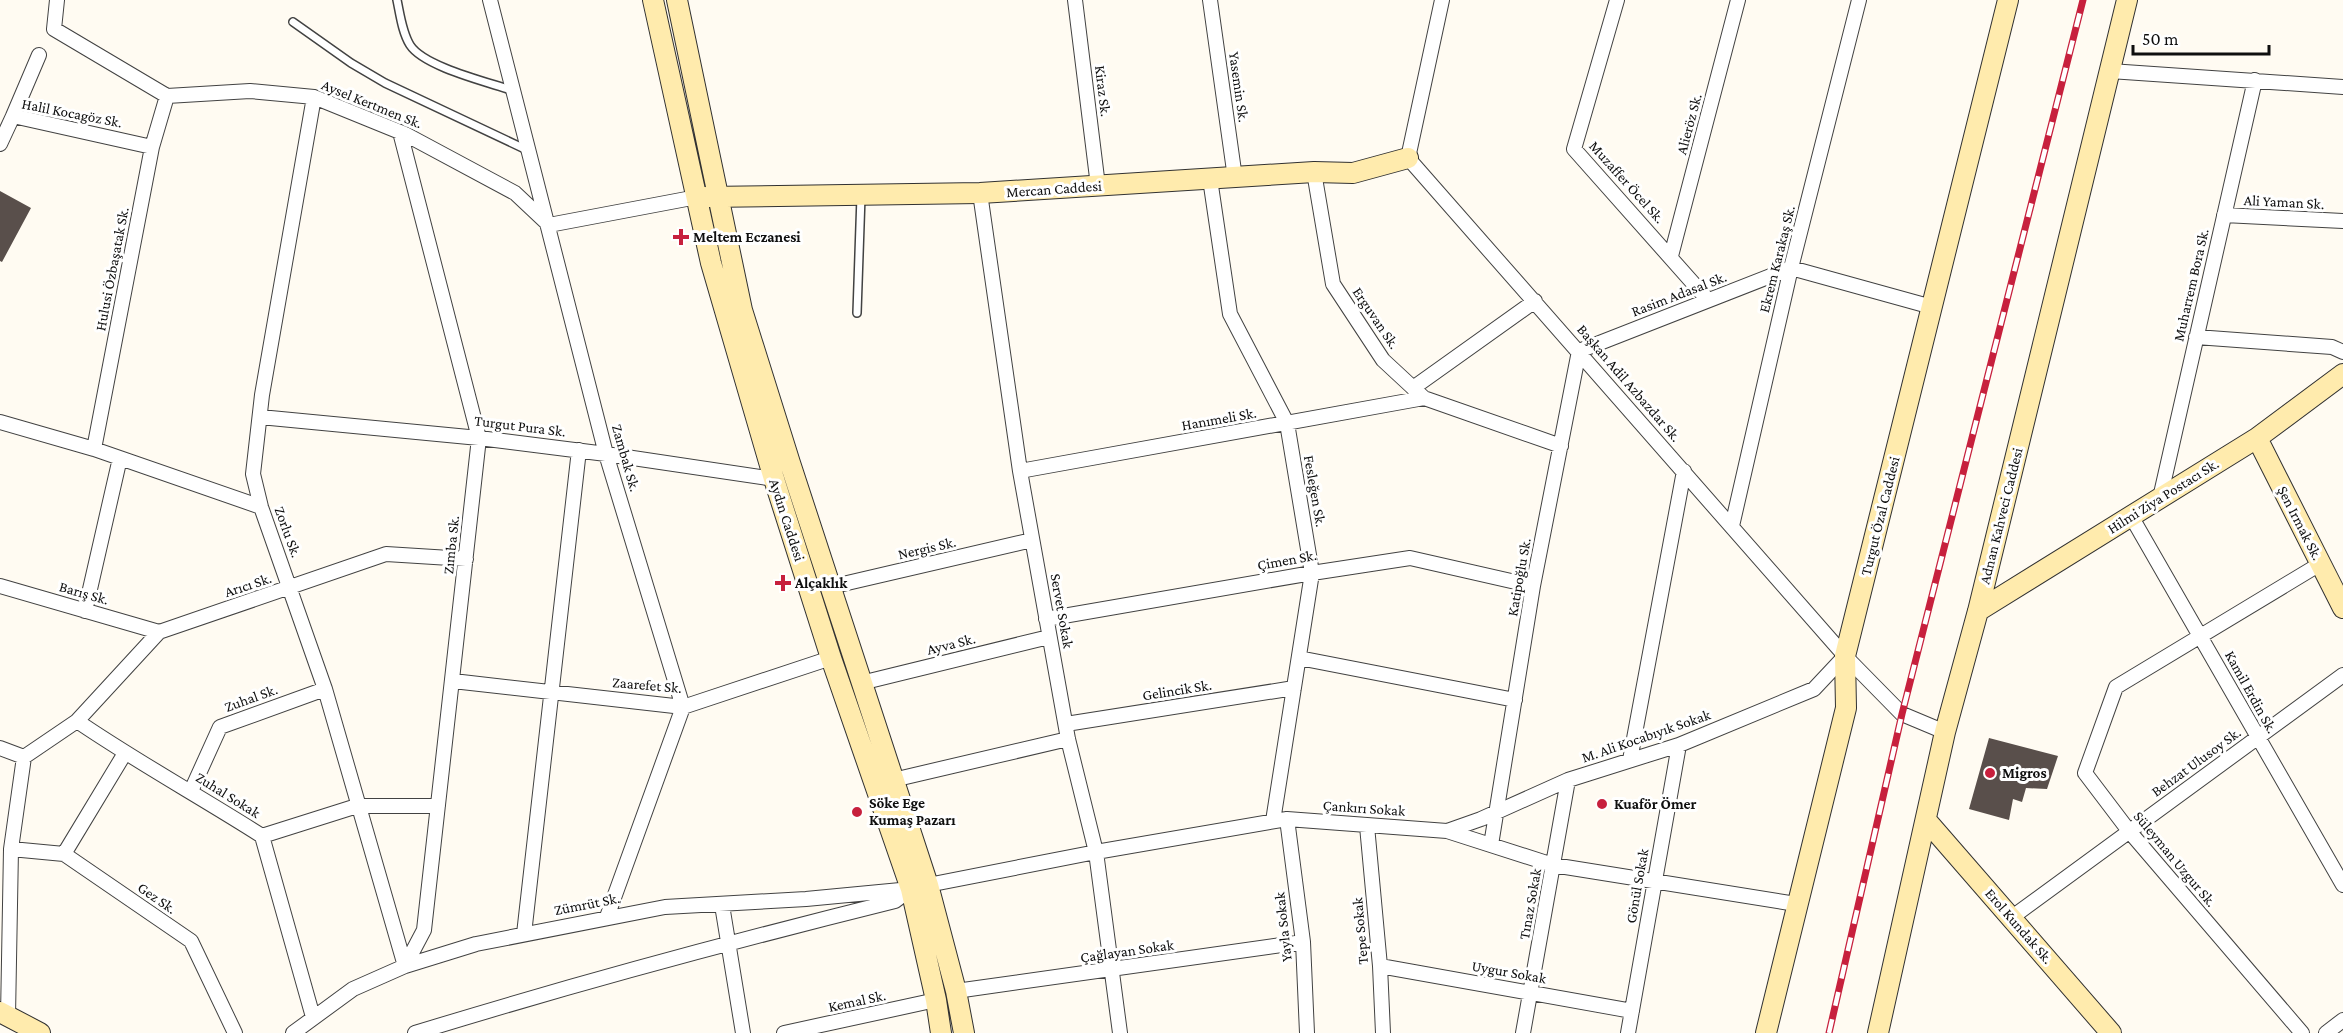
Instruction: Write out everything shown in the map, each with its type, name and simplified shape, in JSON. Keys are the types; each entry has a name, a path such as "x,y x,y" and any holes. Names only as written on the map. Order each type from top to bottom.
{"main road":[{"name":"Aydın Caddesi","path":"653,0 711,263 774,479 831,658 919,887 956,991 964,1033"},
{"name":"Aydın Caddesi","path":"677,0 742,310 893,780 919,887 941,1033"},
{"name":"Turgut Özal Caddesi","path":"1766,1033 1846,708 1845,656 2008,0"},
{"name":"Adnan Kahveci Caddesi","path":"1878,1033 1945,732 1978,610 2127,0"},
{"name":"Mercan Caddesi","path":"697,197 980,193 1314,172 1353,173 1408,158"},
{"name":"Hilmi Ziya Postacı Sk.","path":"1978,610 2257,438 2343,374"},
{"name":"Şen Irmak Sk.","path":"2257,438 2343,608"},
{"name":"Erol Kundak Sk.","path":"1926,820 2111,1033"},
{"path":"4,1014 40,1033"}],"street":[{"path":"57,0 54,29 167,96"},
{"name":"Zambak Sk.","path":"490,0 606,454 683,707"},
{"name":"Kiraz Sk.","path":"1075,0 1098,186"},
{"name":"Yasemin Sk.","path":"1210,0 1235,178"},
{"path":"1408,158 1442,0"},
{"name":"Muzaffer Öcel Sk.","path":"1617,0 1574,149 1708,300"},
{"name":"Alieröz Sk.","path":"1671,256 1738,0"},
{"name":"Ekrem Karakaş Sk.","path":"1732,526 1854,1"},
{"path":"13,116 39,55"},
{"path":"2110,70 2343,87"},
{"name":"Muharrem Bora Sk.","path":"2160,498 2255,80"},
{"name":"Aysel Kertmen Sk.","path":"167,96 250,91 314,97 399,132 515,193 549,225"},
{"name":"Hulusi Özbaşatak Sk.","path":"94,449 152,147 167,96"},
{"name":"Zorlu Sk.","path":"314,97 260,417 253,474 261,507 325,689 405,966"},
{"name":"Halil Kocagöz Sk.","path":"0,144 13,116 152,147"},
{"name":"Zımba Sk.","path":"399,132 479,438 424,930 405,966"},
{"name":"Başkan Adil Azbazdar Sk.","path":"1408,158 1845,656 1902,714 1945,732"},
{"name":"Erguvan Sk.","path":"1314,172 1333,284 1383,360 1419,393 1561,446"},
{"name":"Fesleğen Sk.","path":"1210,179 1230,314 1287,423 1312,573 1273,821"},
{"name":"Servet Sokak","path":"980,193 1020,471 1068,739 1096,852 1120,1033"},
{"path":"549,225 697,197"},
{"name":"Ali Yaman Sk.","path":"2224,215 2343,221"},
{"path":"1791,267 1932,307"},
{"name":"Rasim Adasal Sk.","path":"1579,351 1791,267"},
{"path":"1419,393 1535,301"},
{"path":"2196,337 2332,347 2343,352"},
{"name":"Katipoğlu Sk.","path":"1491,845 1533,586 1579,351"},
{"name":"Hanımeli Sk.","path":"1020,471 1287,423 1419,393"},
{"name":"Turgut Pura Sk.","path":"260,417 579,450 774,479"},
{"path":"0,422 94,449 261,507"},
{"path":"524,934 579,450"},
{"path":"85,611 120,458"},
{"path":"1630,760 1684,471"},
{"name":"Kamil Erdin Sk.","path":"2131,516 2343,885"},
{"name":"Nergis Sk.","path":"830,587 1032,540"},
{"name":"Arıcı Sk.","path":"24,757 77,721 159,632 386,554 466,559"},
{"name":"Çimen Sk.","path":"1046,618 1410,558 1533,586"},
{"path":"2201,636 2320,564"},
{"name":"Barış Sk.","path":"0,586 159,632"},
{"name":"Süleyman Uzgur Sk.","path":"2201,636 2116,687 2085,773 2129,831 2302,1033"},
{"name":"Ayva Sk.","path":"861,683 1049,637"},
{"name":"M. Ali Kocabıyık Sokak","path":"1447,831 1481,819 1568,780 1680,745 1814,689 1845,656"},
{"name":"Zaarefet Sk.","path":"453,681 683,707 831,658"},
{"path":"1299,658 1515,700"},
{"name":"Behzat Ulusoy Sk.","path":"2011,918 2343,675"},
{"name":"Gelincik Sk.","path":"1066,724 1294,688"},
{"name":"Zuhal Sk.","path":"191,791 220,727 325,689"},
{"path":"607,917 683,707"},
{"name":"Zuhal Sokak","path":"77,721 125,753 262,836 313,1017"},
{"path":"893,780 1068,739"},
{"name":"Gönül Sokak","path":"1628,1033 1680,745"},
{"path":"0,748 24,757 11,849 4,1014"},
{"path":"64,854 125,753"},
{"name":"Tınaz Sokak","path":"1523,1033 1568,780"},
{"path":"262,836 357,806 438,806"},
{"name":"Çankırı Sokak","path":"919,887 1096,852 1287,819 1447,831 1553,865 1796,904"},
{"name":"Yayla Sokak","path":"1287,819 1303,942 1307,1033"},
{"name":"Tepe Sokak","path":"1367,826 1380,966 1383,1033"},
{"name":"Gez Sk.","path":"11,849 64,854 191,942 235,1033"},
{"path":"415,1033 554,990 729,942 895,901 919,887"},
{"name":"Zümrüt Sk.","path":"293,1033 353,989 405,966 476,944 665,907 722,905 919,887"},
{"path":"722,905 743,1033"},
{"name":"Çağlayan Sokak","path":"956,991 1303,942"},
{"name":"Uygur Sokak","path":"1380,966 1632,1011"},
{"name":"Kemal Sk.","path":"784,1033 936,1000"},
{"path":"2326,1033 2343,1020"}],"lane":[{"path":"397,0 406,39 417,54 433,63 514,91"},
{"path":"293,22 351,63 385,83 530,152"},
{"path":"857,313 861,195"}],"building":[{"path":"0,191 31,208 2,262 0,261"},
{"path":"1989,738 2058,756 2047,789 2026,788 2022,802 2013,799 2009,820 1969,809"}],"railway":[{"path":"1829,1033 1902,714 2083,0"}],"place":[{"name":"Meltem Eczanesi","path":"681,237"},
{"name":"Alçaklık","path":"783,583"},
{"name":"Migros","path":"1990,773"},
{"name":"Kuaför Ömer","path":"1602,804"},
{"name":"Söke Ege Kumaş Pazarı","path":"857,812"}]}
